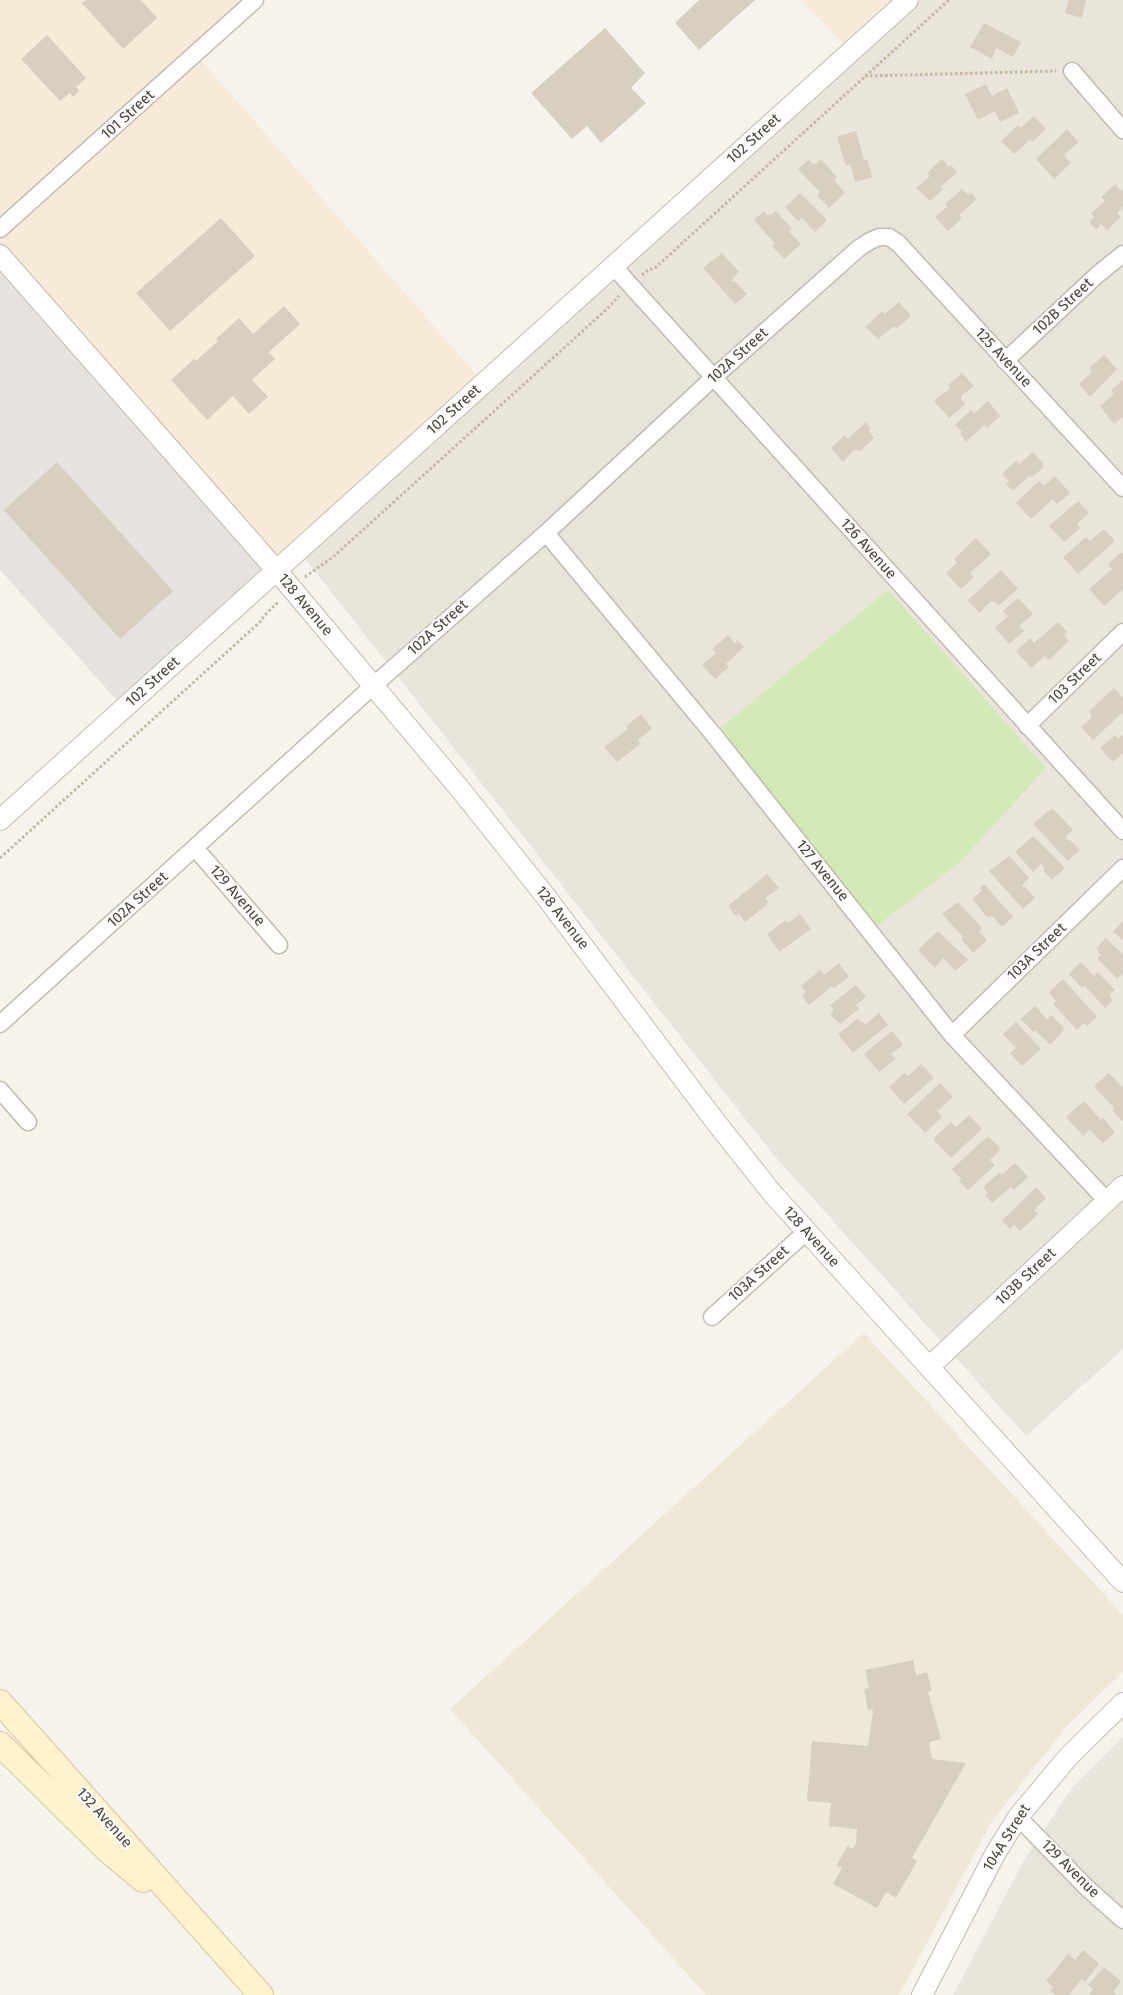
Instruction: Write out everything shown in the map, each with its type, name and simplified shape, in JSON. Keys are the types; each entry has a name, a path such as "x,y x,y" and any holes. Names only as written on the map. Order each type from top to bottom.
{"main road":[{"name":"132 Avenue","path":"0,1702 262,1995"},
{"name":"132 Avenue","path":"0,1744 106,1849 207,1934"}],"street":[{"name":"101 Street","path":"0,229 255,0"},
{"name":"102 Street","path":"0,820 908,0"},
{"path":"1072,71 1123,130"},
{"name":"125 Avenue","path":"879,237 888,237 898,243 1123,488"},
{"name":"102A Street","path":"0,1024 373,686 546,533 713,378 859,248 879,237"},
{"name":"102B Street","path":"1005,361 1097,274 1123,254"},
{"name":"128 Avenue","path":"0,255 277,571 460,789 543,893 715,1121 772,1193 1123,1582"},
{"name":"126 Avenue","path":"614,267 1123,831"},
{"name":"127 Avenue","path":"546,533 713,734 952,1035 1107,1201"},
{"name":"103 Street","path":"1027,726 1123,632"},
{"name":"129 Avenue","path":"195,848 279,945"},
{"name":"103A Street","path":"952,1035 1123,868"},
{"path":"0,1090 28,1122"},
{"name":"103B Street","path":"929,1367 1123,1186"},
{"name":"103A Street","path":"712,1317 806,1232"},
{"name":"104A Street","path":"922,1995 995,1854 1018,1818 1042,1786 1069,1756 1123,1703"},
{"name":"129 Avenue","path":"1018,1818 1086,1887 1123,1920"}],"path":[{"path":"0,858 260,622 291,588 333,557 607,309 630,285 648,270 655,268 949,0"},
{"path":"864,76 1072,71"}],"shaded area":[{"path":"0,0 255,0 196,54 484,383 277,571 0,255"},
{"path":"801,0 908,0 850,51"},
{"path":"908,0 1123,0 1123,1349 1026,1436 772,1153 299,551"},
{"path":"0,255 277,571 124,708 0,570"},
{"path":"864,1333 1123,1615 1123,1672 1067,1726 992,1821 899,1995 706,1995 450,1709"},
{"path":"1123,1737 1123,1995 953,1995 1023,1862 1070,1790"}],"green space":[{"path":"888,590 1046,768 959,863 870,931 713,734"}],"building":[{"path":"86,0 141,0 157,18 123,49 82,3"},
{"path":"699,0 755,0 699,50 675,23"},
{"path":"1069,0 1086,0 1082,18 1065,13"},
{"path":"984,23 1021,42 1013,57 996,48 992,59 970,47"},
{"path":"605,28 645,73 631,88 646,103 601,143 587,126 572,139 531,93"},
{"path":"47,35 86,78 76,87 79,91 73,97 70,93 60,101 21,59"},
{"path":"986,84 992,96 1007,88 1019,113 1000,122 995,111 978,120 965,94"},
{"path":"1034,116 1046,129 1032,142 1030,140 1014,154 1001,141 1018,125 1020,128"},
{"path":"1067,129 1078,142 1064,155 1071,163 1054,179 1036,159"},
{"path":"856,131 864,160 867,159 873,177 855,182 850,164 846,166 837,137"},
{"path":"821,159 837,177 834,180 845,193 829,208 817,195 820,192 798,169 808,160 816,164"},
{"path":"942,159 957,172 930,201 916,188 930,176 927,173"},
{"path":"1115,184 1123,192 1123,207 1117,213 1121,217 1107,230 1101,224 1096,229 1089,222 1094,217 1091,213 1105,201 1101,197"},
{"path":"962,189 968,195 971,193 977,199 959,215 962,218 948,231 935,217 947,207 945,204"},
{"path":"800,193 827,220 815,232 802,218 798,221 785,207"},
{"path":"764,211 767,215 771,215 776,211 792,229 789,232 801,244 784,259 772,246 775,244 754,220"},
{"path":"221,218 255,256 170,331 136,293"},
{"path":"722,253 739,272 732,281 736,282 747,294 735,304 703,268"},
{"path":"899,302 911,316 897,328 894,326 878,339 865,327 882,311 885,314"},
{"path":"284,306 300,324 269,352 275,359 252,380 268,397 249,414 233,396 207,420 171,380 218,341 216,339 239,318 253,334"},
{"path":"1104,355 1117,369 1090,397 1079,384 1092,372 1089,368"},
{"path":"962,373 974,386 961,396 965,404 949,418 934,401 950,388 948,385"},
{"path":"1123,380 1123,417 1114,424 1100,406 1114,394 1111,390"},
{"path":"988,401 1000,416 987,428 984,425 966,442 960,434 962,432 955,425 971,410 974,414"},
{"path":"866,422 874,438 860,451 854,450 843,462 831,448 845,435 848,439"},
{"path":"1033,452 1043,463 1044,467 1031,478 1029,476 1013,491 1006,484 1009,482 1002,474 1016,461 1019,464"},
{"path":"57,462 173,591 120,639 4,510"},
{"path":"1055,476 1070,493 1057,504 1053,499 1031,519 1016,503 1039,481 1044,486"},
{"path":"1078,501 1089,513 1077,524 1080,528 1064,542 1049,526"},
{"path":"1104,529 1115,541 1078,574 1063,557 1086,537 1090,541"},
{"path":"976,538 991,554 970,573 974,577 961,589 946,573 957,563 954,559"},
{"path":"1121,552 1123,554 1123,589 1104,606 1089,589 1112,569 1108,564"},
{"path":"1001,570 1018,589 999,605 991,601 979,613 968,600"},
{"path":"1018,598 1033,614 1019,626 1024,631 1009,644 995,628 1008,616 1003,611"},
{"path":"1058,622 1067,632 1064,635 1069,641 1049,660 1045,656 1031,668 1016,651 1030,638 1034,643"},
{"path":"728,635 735,643 737,640 744,647 726,664 729,667 715,679 702,665 716,653 712,649"},
{"path":"1114,688 1123,698 1123,712 1093,740 1081,727 1091,718 1089,711"},
{"path":"641,714 652,729 638,740 640,744 617,762 604,747 628,729 626,726"},
{"path":"1123,734 1123,753 1113,762 1100,748 1115,735 1118,739"},
{"path":"1052,808 1073,830 1066,836 1066,839 1070,840 1080,850 1068,861 1033,824"},
{"path":"1033,836 1065,868 1052,880 1041,864 1033,872 1015,852"},
{"path":"1009,856 1029,878 1022,887 1025,887 1035,898 1023,909 989,871"},
{"path":"767,874 779,888 765,898 769,903 745,922 739,914 736,916 728,906"},
{"path":"984,884 1013,917 1002,927 992,916 987,917 972,899 982,891 980,888"},
{"path":"958,902 982,928 979,931 987,940 973,953 961,939 963,937 942,914"},
{"path":"800,914 811,929 779,952 767,934 786,920 788,923"},
{"path":"1123,921 1123,940 1113,932"},
{"path":"938,931 968,960 955,971 943,958 935,968 918,950"},
{"path":"1106,938 1123,955 1123,973 1117,979 1097,958 1101,955 1096,949"},
{"path":"1081,962 1094,976 1098,972 1115,990 1109,995 1113,1000 1105,1008 1084,985 1082,988 1069,974"},
{"path":"839,963 849,977 834,988 832,986 809,1005 802,996 806,992 801,986 820,970 824,975"},
{"path":"1063,979 1097,1017 1087,1026 1084,1023 1077,1030 1053,1004 1056,1001 1049,992"},
{"path":"856,985 866,997 856,1005 859,1009 840,1024 830,1014 834,1010 830,1005"},
{"path":"1035,1006 1047,1019 1051,1015 1065,1029 1050,1045 1035,1030 1033,1032 1021,1019"},
{"path":"879,1013 888,1025 853,1053 838,1034 857,1019 866,1024"},
{"path":"1016,1022 1041,1049 1022,1066 1010,1053 1016,1048 1003,1034"},
{"path":"892,1031 903,1045 891,1054 896,1059 879,1072 864,1054"},
{"path":"921,1064 934,1078 904,1104 889,1087 904,1073 908,1076"},
{"path":"1109,1073 1123,1088 1123,1122 1112,1110 1114,1108 1094,1086"},
{"path":"940,1083 953,1097 937,1111 942,1117 925,1133 907,1114"},
{"path":"1084,1101 1115,1132 1103,1143 1090,1130 1083,1136 1066,1117"},
{"path":"969,1115 982,1129 951,1158 933,1139 951,1122 956,1127"},
{"path":"988,1136 1001,1149 990,1160 995,1165 968,1190 959,1181 961,1179 952,1169"},
{"path":"1015,1163 1028,1177 1014,1190 1011,1187 992,1203 985,1195 988,1193 983,1187 1000,1172 1003,1174"},
{"path":"1036,1187 1046,1198 1034,1210 1038,1214 1020,1231 1014,1225 1010,1229 1002,1221"},
{"path":"913,1660 916,1675 927,1672 932,1691 928,1692 941,1739 929,1742 932,1759 966,1763 912,1858 917,1861 896,1898 886,1892 877,1908 833,1884 842,1868 837,1865 847,1846 853,1849 856,1843 857,1829 829,1826 831,1803 807,1801 812,1741 868,1746 873,1712 872,1709 868,1710 864,1689 869,1688 865,1670"},
{"path":"1083,1950 1099,1964 1085,1982 1082,1979 1069,1995 1056,1995 1050,1991 1053,1987 1046,1981 1068,1954 1075,1960"},
{"path":"1104,1967 1121,1981 1113,1992 1117,1995 1089,1995 1093,1989 1088,1985"}]}
